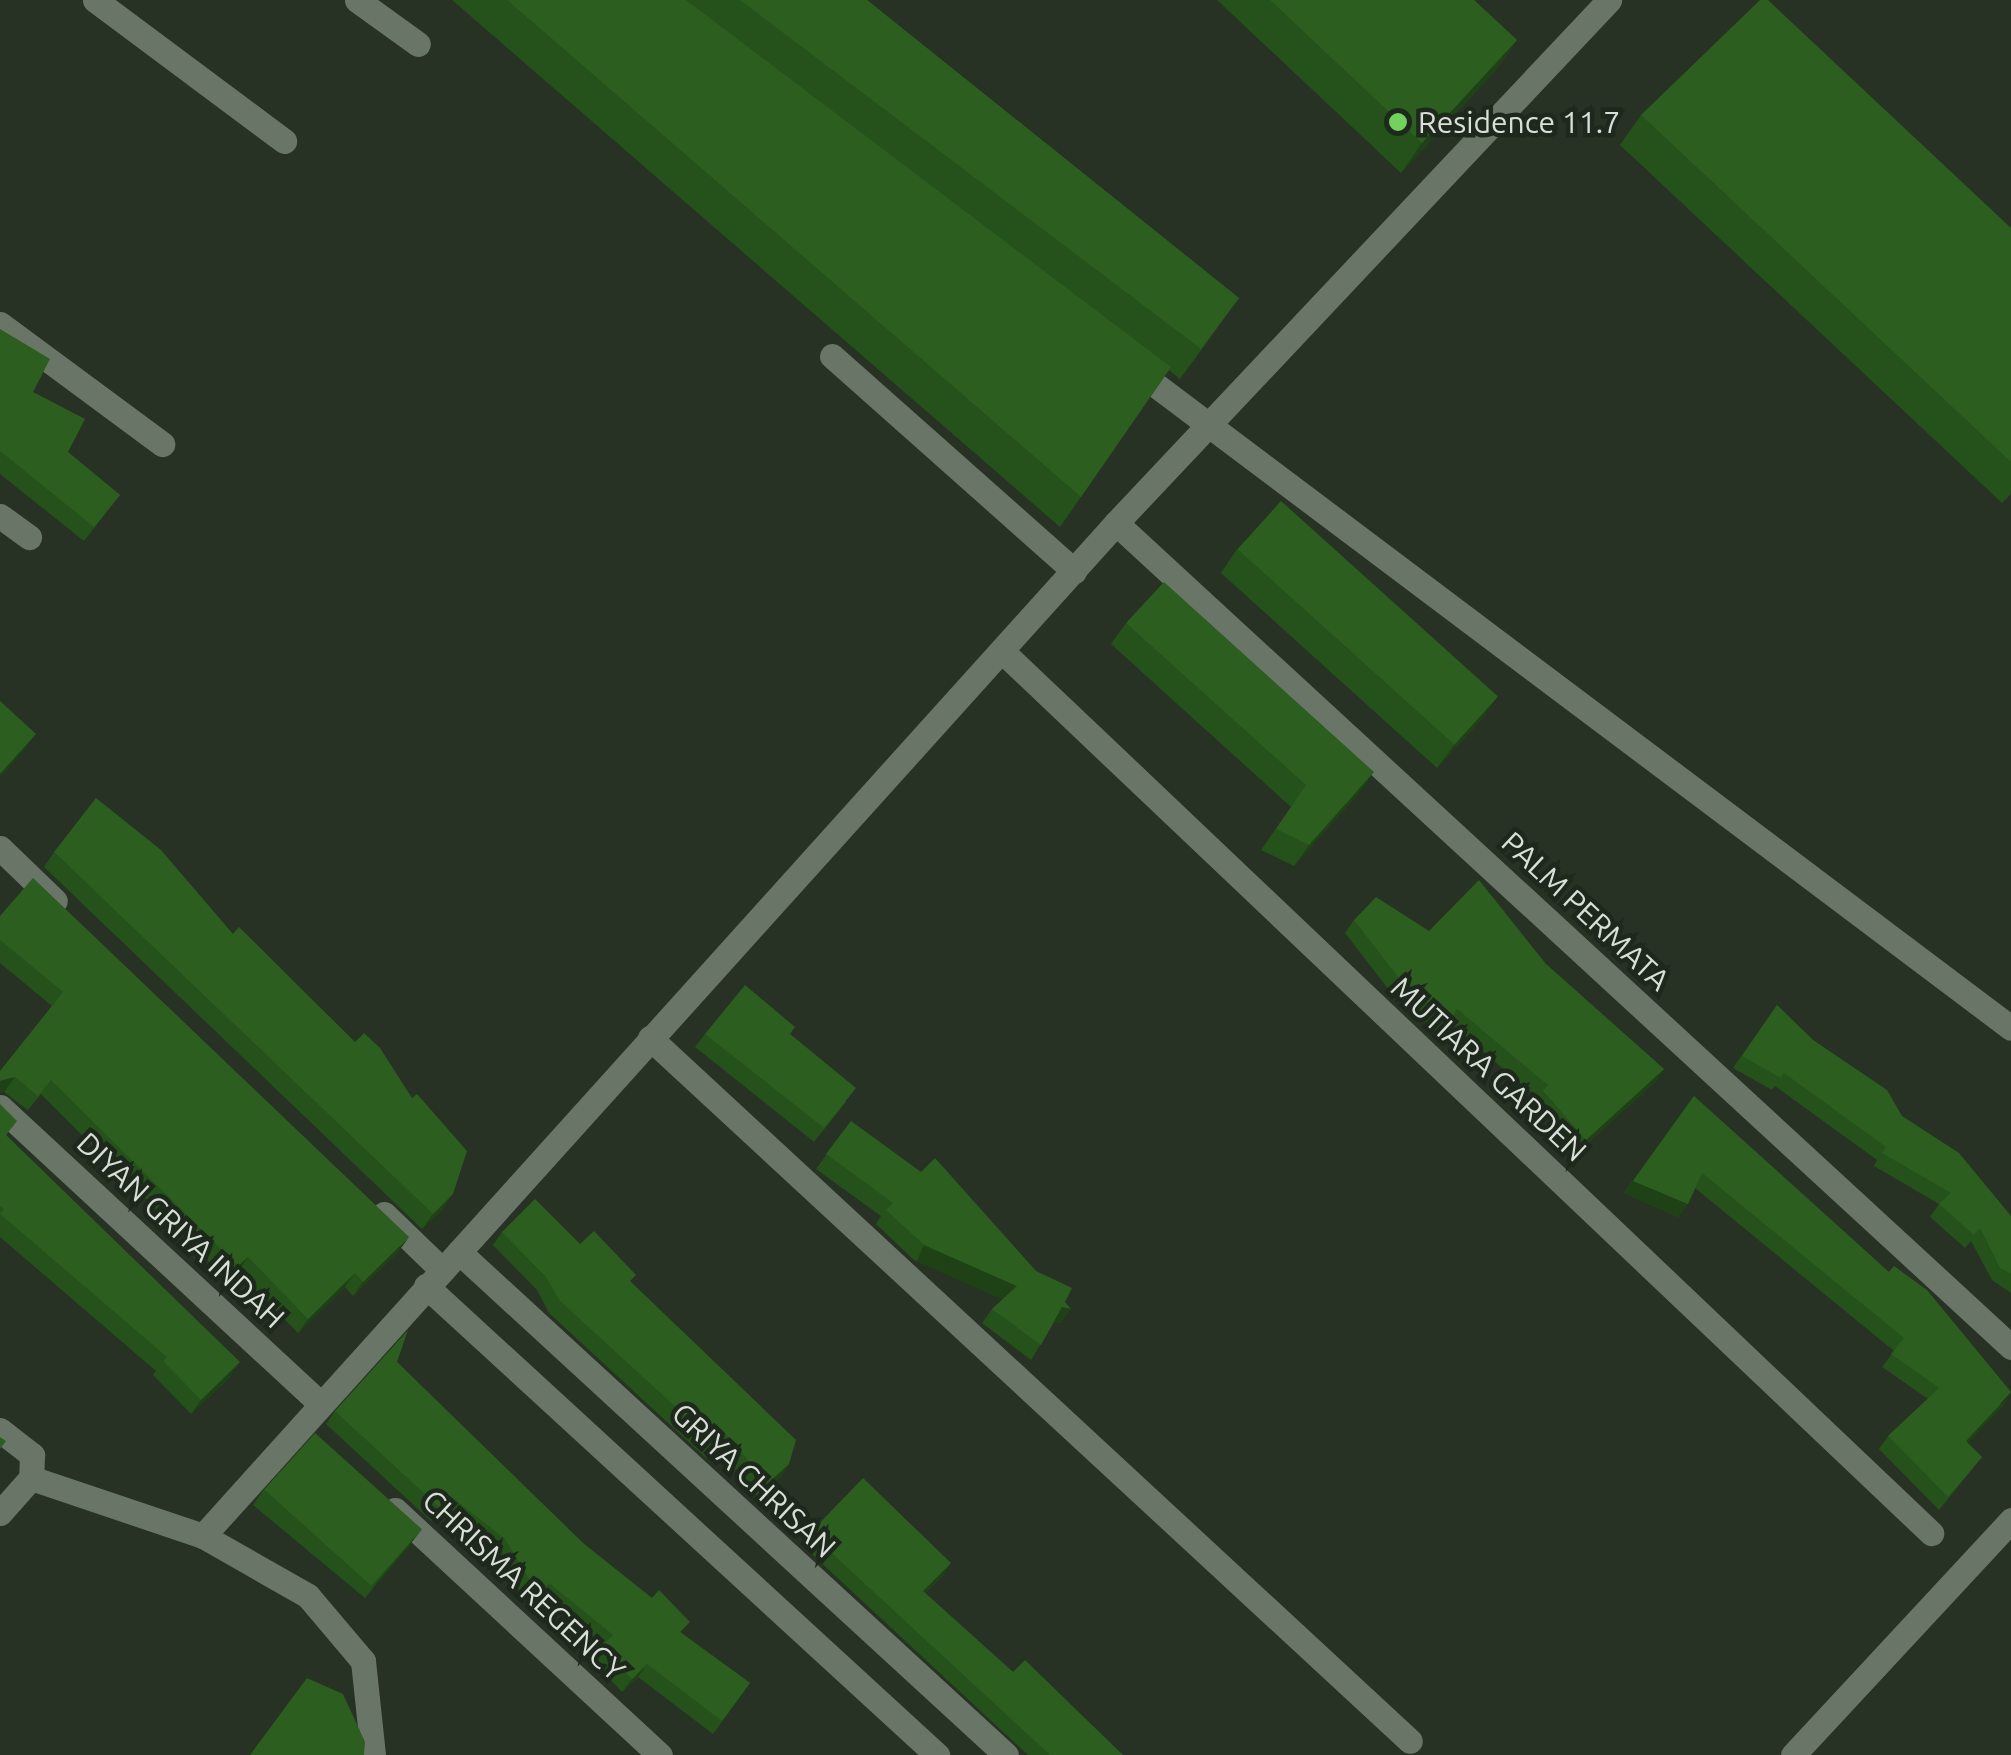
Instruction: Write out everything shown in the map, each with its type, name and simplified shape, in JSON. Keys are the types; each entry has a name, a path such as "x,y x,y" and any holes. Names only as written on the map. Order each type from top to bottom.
{"street":[{"path":"95,0 284,140"},
{"path":"357,0 418,44"},
{"path":"203,1536 318,1402 1003,652 1116,522 1610,0"},
{"path":"0,324 162,444"},
{"path":"1111,352 2011,1028"},
{"path":"832,356 1074,571"},
{"path":"0,516 29,537"},
{"name":"PALM PERMATA","path":"1116,522 2011,1347"},
{"name":"MUTIARA GARDEN","path":"1003,652 1930,1533"},
{"path":"0,848 71,916"},
{"path":"650,1038 1410,1741"},
{"name":"DIYAN GRIYA INDAH","path":"0,1107 318,1402"},
{"path":"371,1202 936,1755"},
{"name":"GRIYA CHRISAN","path":"442,1269 1006,1755"},
{"path":"300,1422 328,1449"},
{"path":"0,1430 32,1454 32,1478 0,1513"},
{"path":"32,1478 203,1536 308,1596 353,1645 367,1679 373,1755"},
{"name":"CHRISMA REGENCY","path":"372,1489 660,1755"},
{"path":"1793,1755 2011,1520"}],"building":[{"path":"507,0 686,0 1171,367 1081,497"},
{"path":"740,0 867,0 1239,298 1201,349"},
{"name":"Residence 11.7","path":"1270,0 1474,0 1517,40 1422,143"},
{"path":"1760,0 1768,0 2011,228 2011,462 1641,115"},
{"path":"0,329 50,359 33,392 85,419 68,452 120,495 94,527 0,451"},
{"path":"1281,501 1498,696 1455,745 1238,549"},
{"path":"1164,582 1374,772 1309,845 1276,829 1306,785 1126,623"},
{"path":"0,701 36,734 0,774"},
{"path":"96,798 161,850 233,934 239,927 355,1042 364,1033 380,1048 412,1098 417,1094 467,1151 453,1194 433,1214 54,852"},
{"path":"33,878 409,1237 363,1282 355,1273 308,1319 248,1257 238,1266 51,1080 38,1096 15,1077 0,1081 0,1071 63,992 0,940 0,916"},
{"path":"1479,880 1546,964 1664,1069 1586,1140 1543,1091 1548,1085 1457,1009 1450,1022 1398,977 1354,920 1376,897 1429,931"},
{"path":"745,985 795,1027 790,1034 856,1088 824,1128 705,1034"},
{"path":"1777,1005 1813,1040 1887,1090 1902,1116 1959,1153 2011,1216 2011,1274 2000,1268 1980,1228 1974,1235 1939,1204 1951,1193 1882,1153 1886,1147 1784,1073 1781,1078 1742,1056"},
{"path":"1694,1096 1889,1272 1894,1266 1927,1290 2011,1392 1966,1441 1982,1457 1948,1497 1888,1436 1939,1388 1891,1354 1904,1338 1702,1173 1688,1204 1633,1181"},
{"path":"0,1104 17,1121 6,1135 240,1362 201,1400 163,1361 167,1357 0,1214 4,1209 0,1206"},
{"path":"851,1121 921,1172 935,1158 1036,1271 1072,1288 1065,1302 1071,1309 1062,1307 1041,1345 992,1309 1017,1286 924,1245 886,1210 893,1203 826,1154"},
{"path":"535,1199 580,1244 594,1231 636,1275 630,1281 796,1440 789,1464 768,1483 726,1435 716,1444 559,1300 546,1277 502,1232"},
{"path":"408,1330 397,1362 583,1543 652,1598 659,1590 690,1622 680,1632 750,1683 722,1721 647,1664 632,1679 601,1647 613,1635 549,1583 539,1595 505,1539 450,1496 440,1508 335,1411"},
{"path":"315,1433 422,1529 371,1586 264,1489"},
{"path":"863,1478 951,1563 923,1591 1013,1672 1025,1660 1123,1755 1050,1755 810,1533"},
{"path":"307,1678 343,1694 365,1742 364,1755 250,1755"}],"place":[{"name":"Residence 11.7","path":"1398,122"}]}
